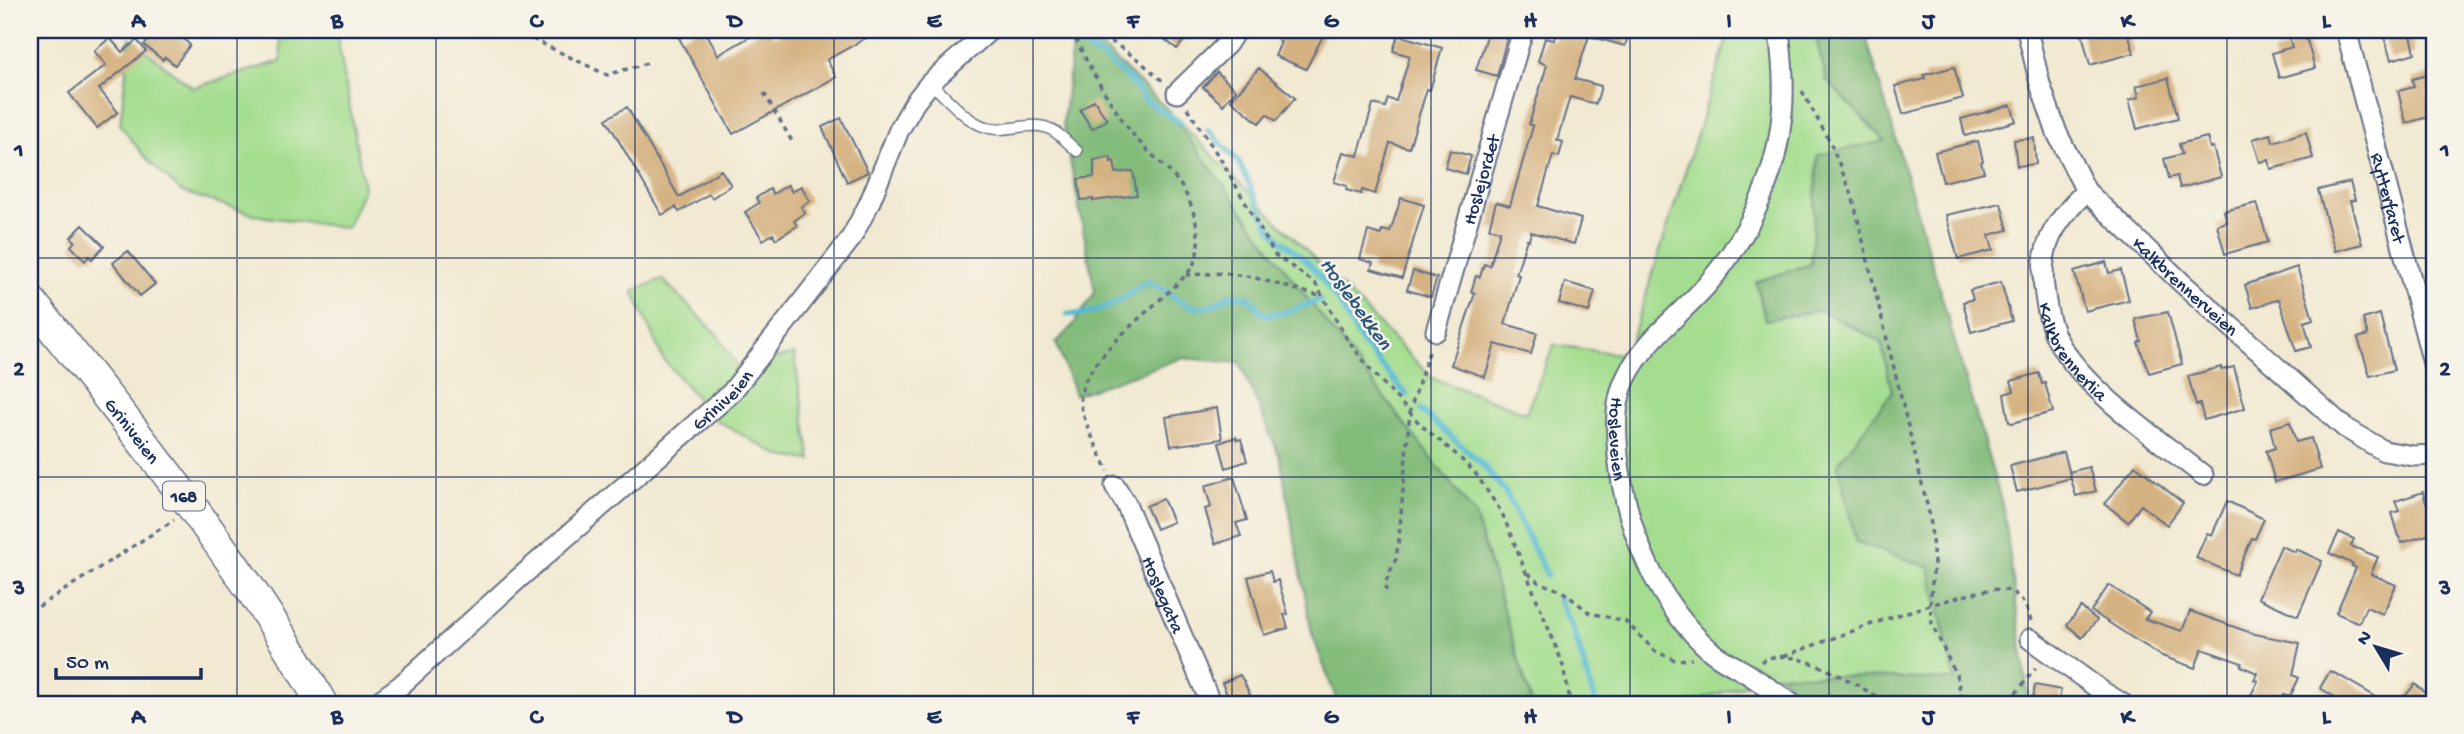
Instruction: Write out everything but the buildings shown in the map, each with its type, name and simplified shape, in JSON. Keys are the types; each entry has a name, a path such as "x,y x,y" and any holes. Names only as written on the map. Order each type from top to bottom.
{"main road":[{"name":"Griniveien","path":"30,300 193,508 250,588 322,704"}],"street":[{"name":"Griniveien","path":"375,704 400,686 731,393 850,240 915,102 930,83 990,30"},
{"path":"1177,93 1227,44 1236,30"},
{"name":"Hoslejordet","path":"1436,331 1523,30"},
{"name":"Hosleveien","path":"1779,30 1783,69 1782,115 1774,156 1758,206 1733,251 1707,285 1647,348 1626,377 1617,406 1616,437 1621,481 1629,517 1644,559 1660,588 1683,621 1713,653 1792,704"},
{"name":"Kalkbrennerveien","path":"2026,30 2040,84 2057,132 2086,191 2182,283 2344,426 2384,451 2414,456 2434,455"},
{"name":"Rytterfaret","path":"2346,30 2434,367"},
{"name":"Kalkbrennerlia","path":"2086,191 2063,214 2043,256 2043,283 2056,339 2071,362 2105,396 2203,475"},
{"name":"Hoslegata","path":"1115,486 1126,504 1211,704"},
{"path":"2030,639 2123,704"}],"lane":[{"path":"930,83 983,126 1007,130 1046,127 1060,135 1077,152"}],"path":[{"path":"514,30 607,75 651,62"},
{"path":"1071,30 1130,132 1181,185 1194,216 1197,233 1196,260 1186,275 1108,349 1081,394 1082,407 1115,486"},
{"path":"1094,30 1136,58 1177,93 1223,163 1275,255 1315,283 1347,340 1370,369 1422,426 1476,474 1502,513 1526,571 1562,662 1571,704"},
{"path":"1783,69 1794,78 1811,104 1852,195 1930,517 1934,563 1930,604 1932,624 1957,677 1963,704"},
{"path":"764,93 793,143"},
{"path":"1186,275 1224,273 1252,277 1323,296"},
{"path":"1386,591 1386,581 1395,559 1399,537 1410,410 1436,331"},
{"path":"30,612 193,508"},
{"path":"1526,571 1538,582 1562,591 1590,613 1625,621 1655,651 1675,660 1704,659 1713,653"},
{"path":"1749,675 1764,659 1784,656 1930,604 1983,591 2003,589 2014,593 2024,602 2031,620 2030,639"},
{"path":"1999,704 2011,699 2023,687 2047,651"},
{"path":"1784,656 1813,663 1890,704"}],"green space":[{"path":"280,30 336,30 364,187 347,228 260,216 182,192 146,158 120,125 130,38 193,88 281,61"},
{"path":"1074,30 1084,30 1168,110 1294,281 1475,515 1532,704 1338,704 1312,634 1280,457 1240,363 1182,358 1075,395 1056,343 1073,325 1095,292 1063,123"},
{"path":"1730,30 1814,30 1827,81 1886,141 1818,155 1811,264 1756,282 1765,320 1821,310 1881,342 1892,392 1838,464 1856,542 1929,567 1955,681 1779,674 1688,704 1532,704 1475,515 1294,281 1168,110 1432,378 1526,413 1554,345 1627,355"},
{"path":"1814,30 1864,30 2004,511 2029,704 1805,704 1779,674 1955,680 1929,567 1856,542 1838,464 1892,392 1881,342 1821,310 1765,320 1756,282 1811,264 1818,155 1885,141 1827,81"},
{"path":"662,279 717,334 738,368 794,354 811,460 780,456 716,420 663,359 633,291"}],"waterway":[{"name":"Hoslebekken","path":"1065,30 1073,43"},
{"name":"Hoslebekken","path":"1088,49 1101,56 1132,82 1145,100 1181,123"},
{"name":"Hoslebekken","path":"1208,130 1239,162 1267,223 1323,280 1362,343 1407,395"},
{"path":"1068,314 1100,310 1146,281 1195,307 1216,303 1230,295 1248,297 1265,315 1283,313 1320,300"},
{"name":"Hoslebekken","path":"1421,410 1481,463 1506,493 1547,575"},
{"name":"Hoslebekken","path":"1558,598 1573,629 1596,704"}]}
